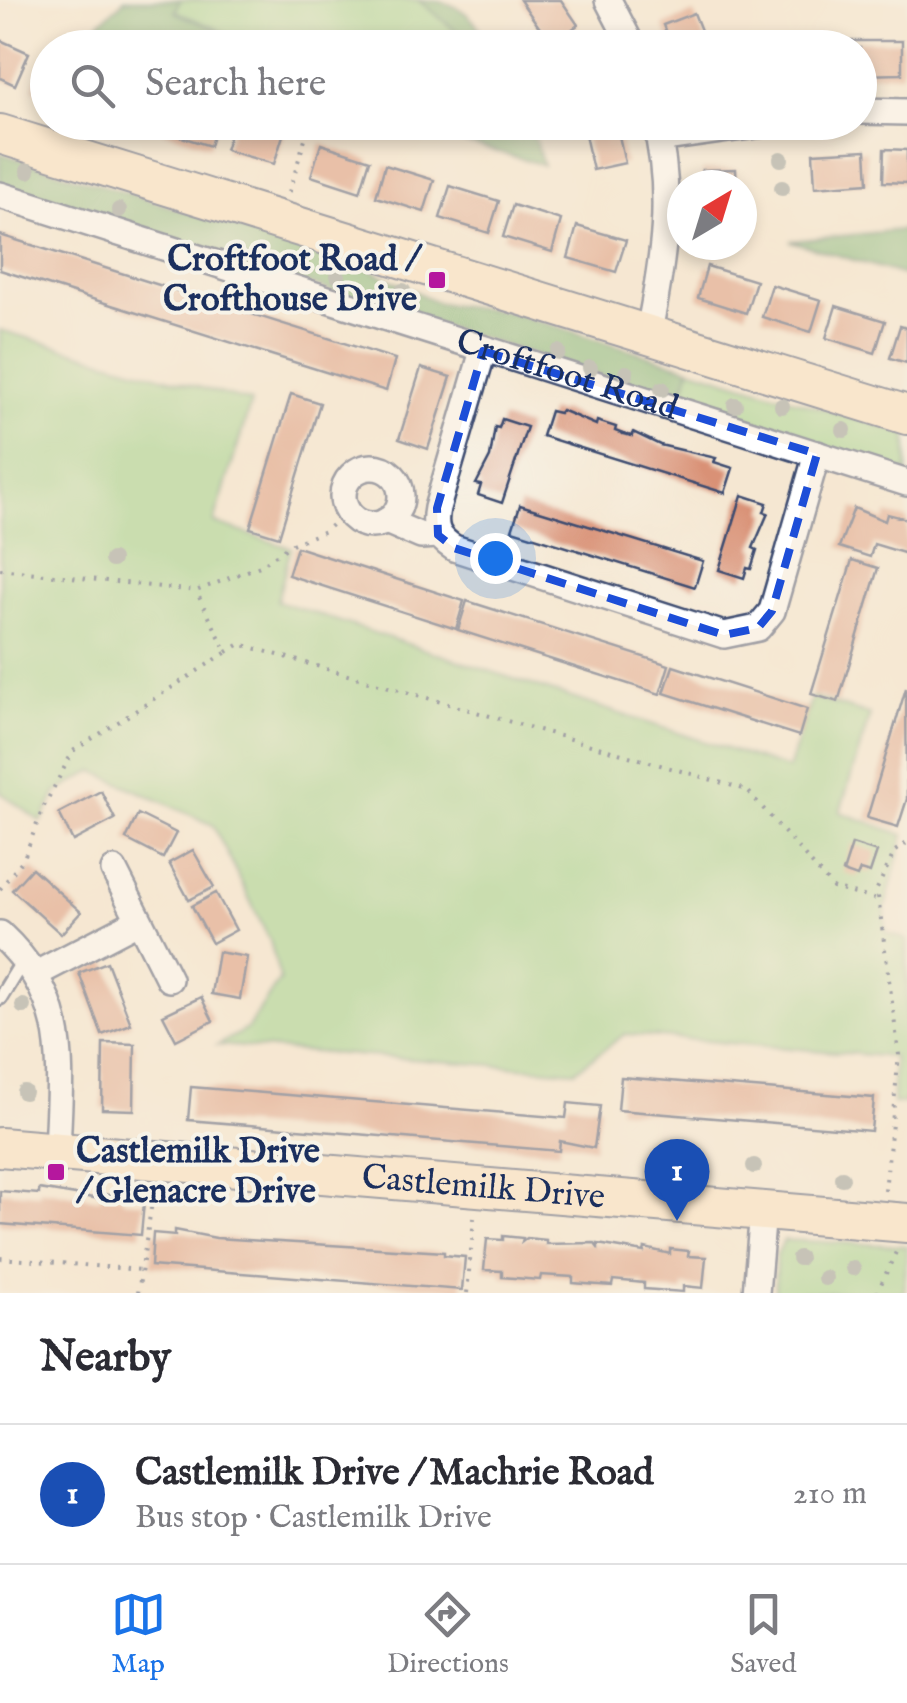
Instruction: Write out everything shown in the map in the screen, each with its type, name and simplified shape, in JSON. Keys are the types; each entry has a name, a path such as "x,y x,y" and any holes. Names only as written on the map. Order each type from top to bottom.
{"street":[{"path":"608,0 624,30"},
{"path":"877,111 907,112"},
{"name":"Croftfoot Road","path":"0,134 907,415"},
{"path":"649,332 665,250 667,196 658,140"},
{"name":"Croftfoot Road","path":"0,195 907,483"},
{"path":"483,351 437,508 434,524 438,534 454,548 724,634 742,634 758,628 772,611 817,454"},
{"path":"386,522 399,507 400,487 380,467 360,469 346,482 347,511 360,523 386,522 421,536 438,534"},
{"path":"114,870 136,922 169,978"},
{"path":"30,966 136,922"},
{"path":"0,934 30,966 61,1036 57,1152"},
{"name":"Castlemilk Drive","path":"0,1147 763,1211 896,1229"},
{"path":"756,1293 763,1211"}],"lane":[{"path":"0,998 30,966"}],"path":[{"path":"280,220 304,140"},
{"path":"0,569 196,592 260,566 292,544 325,531 347,511"},
{"path":"196,592 228,652"},
{"path":"0,889 24,858 43,808 73,751 240,644 747,790 833,888 878,900"},
{"path":"877,1293 896,1229 899,1055 877,890 896,851 907,843"},
{"path":"138,1293 159,1160"},
{"path":"467,1293 477,1186"},
{"path":"0,1258 141,1270"}],"highlighted area":[{"path":"483,351 817,454 772,611 758,628 724,635 454,548 438,535 437,508"}],"green space":[{"path":"124,0 180,0 175,12 218,30 106,30 95,27"},
{"path":"180,0 418,0 455,30 219,30 175,11"},
{"path":"418,0 455,6 481,30 455,30"},
{"path":"456,140 535,140 543,165"},
{"path":"0,153 369,269 439,303 506,311 690,368 680,401 0,186"},
{"path":"900,230 907,231 907,276 790,241"},
{"path":"0,330 251,402 214,523 291,548 277,601 788,769 812,697 870,715 840,812 904,835 885,908 886,932 907,940 907,1104 893,1103 893,1057 625,1034 575,1071 218,1045 248,1028 280,979 270,941 213,825 94,771 57,792 41,822 0,792"},
{"path":"690,368 907,434 907,473 680,401"},
{"path":"784,1240 907,1246 904,1293 775,1293 776,1256"}],"building":[{"path":"520,0 561,0 578,25 571,30 541,30"},
{"path":"694,13 701,30 665,30 663,25"},
{"path":"0,40 29,53 15,85 0,78"},
{"path":"877,41 902,41 902,74 877,75"},
{"path":"191,140 212,140 210,146"},
{"path":"228,140 282,140 274,164 225,150"},
{"path":"586,140 620,140 625,163 593,170"},
{"path":"321,144 370,160 360,192 311,176"},
{"path":"884,149 907,150 907,183 883,182"},
{"path":"866,150 868,183 815,187 813,153"},
{"path":"385,165 434,180 424,212 376,197"},
{"path":"450,186 499,201 489,233 440,218"},
{"path":"513,205 561,220 552,252 503,237"},
{"path":"577,226 626,240 616,272 568,258"},
{"path":"0,235 395,359 386,391 0,270"},
{"path":"707,266 756,281 746,313 698,298"},
{"path":"772,285 821,300 811,332 762,317"},
{"path":"836,306 885,321 875,353 826,338"},
{"path":"900,326 907,328 907,363 890,358"},
{"path":"421,368 451,377 428,449 399,439"},
{"path":"291,394 320,403 279,537 250,528"},
{"path":"561,410 596,425 597,421 616,427 615,431 623,434 632,436 633,432 660,445 716,458 714,462 733,468 725,493 542,436 550,411"},
{"path":"502,419 527,427 502,503 478,495 481,485 476,484 490,457 495,427 499,428"},
{"path":"742,495 767,503 764,512 768,513 753,548 757,550 751,569 747,568 744,578 719,570"},
{"path":"520,505 703,561 695,587 512,530"},
{"path":"854,508 885,521 887,514 907,519 907,554 874,544 870,557 839,547"},
{"path":"297,547 464,601 456,629 288,575"},
{"path":"852,560 878,568 838,702 811,694"},
{"path":"467,601 669,665 660,694 458,630"},
{"path":"673,666 807,709 799,736 664,693"},
{"path":"906,688 907,799 898,827 867,818"},
{"path":"101,791 115,819 73,841 59,813"},
{"path":"138,814 176,833 163,858 126,839"},
{"path":"852,844 877,852 870,873 860,870 857,877 843,872"},
{"path":"193,850 214,887 189,900 169,863"},
{"path":"32,868 81,912 61,934 12,890"},
{"path":"216,893 236,930 212,943 192,906"},
{"path":"218,952 247,957 240,999 211,994"},
{"path":"107,962 131,1024 102,1035 79,973"},
{"path":"201,997 213,1021 176,1040 163,1015"},
{"path":"103,1043 135,1044 134,1110 102,1109"},
{"path":"621,1077 874,1098 871,1131 618,1110"},
{"path":"191,1087 566,1118 568,1103 600,1106 594,1148 560,1141 559,1151 188,1120"},
{"path":"39,1189 100,1199 100,1194 123,1196 123,1201 144,1202 141,1235 0,1224 0,1191 39,1194"},
{"path":"175,1230 216,1238 444,1252 465,1257 462,1290 151,1266 153,1233 175,1235"},
{"path":"503,1236 523,1238 522,1242 527,1238 546,1240 546,1244 594,1243 598,1248 598,1244 644,1252 645,1248 670,1254 670,1249 689,1251 688,1256 706,1257 703,1288 683,1286 683,1292 644,1289 644,1283 613,1280 612,1286 573,1283 573,1277 502,1277 502,1271 484,1270 487,1239 503,1240"}],"place":[{"name":"Croftfoot Road / Crofthouse Drive","path":"437,280"},
{"name":"Castlemilk Drive / Glenacre Drive","path":"56,1172"},
{"name":"Castlemilk Drive / Machrie Road","path":"677,1221"}]}
